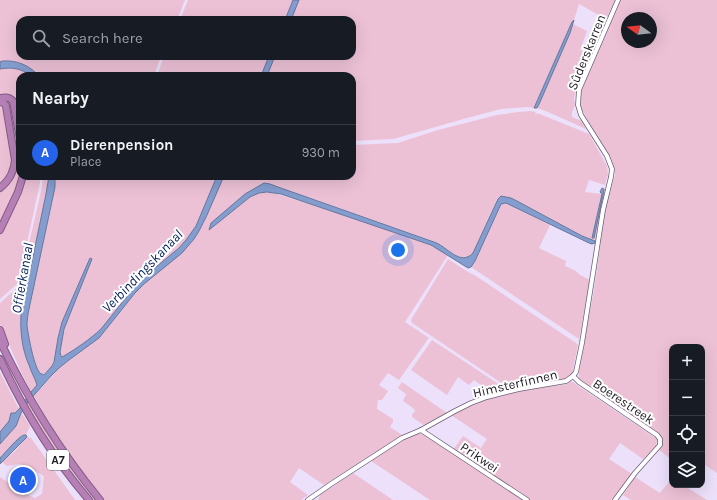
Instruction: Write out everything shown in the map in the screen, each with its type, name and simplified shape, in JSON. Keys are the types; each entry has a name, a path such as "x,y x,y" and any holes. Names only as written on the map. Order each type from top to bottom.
{"highway":[{"path":"0,98 9,98 13,101 16,117"},
{"path":"0,102 4,103 6,106 15,160 11,175 7,182 0,188"},
{"path":"0,230 18,192 22,180"},
{"name":"A7","path":"0,330 21,383"},
{"name":"A7","path":"0,341 37,411 66,455 100,500"},
{"name":"A7","path":"0,359 31,418 61,464 88,500"}],"street":[{"name":"Sûderskarren","path":"611,177 612,169 607,156 581,115 577,98 578,90 618,0"},
{"name":"Himsterfinnen","path":"308,500 402,438 421,430 471,403 519,389 566,381 573,376 576,372 579,358 603,210 611,177"},
{"name":"Boerestreek","path":"573,376 579,382 657,435 660,439 660,445 639,468 615,500"},
{"name":"Prikwei","path":"421,430 527,500"}],"shaded area":[{"path":"0,0 185,0 179,16 16,16 16,60 160,60 155,72 35,72 16,62 0,62"},
{"path":"188,0 293,0 287,16 182,16"},
{"path":"299,0 615,0 606,19 579,4 574,20 534,108 527,107 501,109 393,139 356,141 356,72 269,72 273,60 356,60 356,16 293,16"},
{"path":"619,0 717,0 717,473 705,465 705,344 669,344 669,458 658,449 662,442 662,437 583,383 579,378 579,366 594,291 605,211 615,175 609,158 582,110 579,101 580,89"},
{"path":"573,24 587,31 580,50 591,55 576,90 574,99 575,105 572,112 572,117 582,121 586,129 537,108"},
{"path":"163,60 267,60 263,72 158,72"},
{"path":"7,67 25,72 16,72 16,105 13,96 0,96 0,69"},
{"path":"5,99 11,102 16,126 16,180 20,180 19,185 0,224 0,189 14,169"},
{"path":"0,104 3,105 4,109 11,163 9,173 0,184"},
{"path":"518,112 536,112 535,115 537,113 589,134 607,166 608,174 605,185 589,180 585,192 602,194 592,237 594,238 604,189 606,189 597,242 582,236 511,198 501,196 497,199 473,253 468,257 460,258 436,242 267,183 261,185 246,196 209,230 250,197 259,193 273,193 431,245 448,255 405,322 429,338 399,380 388,373 379,385 388,391 382,400 378,400 377,409 393,419 390,427 402,435 324,485 299,468 290,482 308,495 301,500 104,500 66,450 34,396 59,368 99,338 135,293 189,245 199,231 222,180 356,180 356,145 398,143 438,130 497,115"},
{"path":"22,180 40,180 18,283 0,299 0,233"},
{"path":"43,180 49,180 21,315 23,347 37,385 31,392 0,324 0,303 18,287 20,283"},
{"path":"55,180 215,180 196,226 187,240 137,284 101,329 83,344 62,357 60,352 64,329 92,259 62,322 54,362 44,375 38,371 33,358 27,322 55,187"},
{"path":"506,203 550,225 539,248 566,261 565,266 590,280 579,339 471,267 501,204"},
{"path":"448,259 576,343 578,345 572,374 566,380 543,383 537,379 506,386 412,323 411,320"},
{"path":"432,340 506,389 493,393 474,380 469,385 458,377 447,395 411,370"},
{"path":"0,372 19,409 10,417 9,421 0,432"},
{"path":"571,381 657,439 656,446 643,459 620,443 609,459 632,474 611,500 529,500 453,450 463,436 481,448 487,439 451,415 474,403 491,398 528,389 566,384"},
{"path":"402,382 447,413 424,425 412,417 415,411 403,401 406,394 398,388"},
{"path":"28,402 60,453 96,500 91,500 56,454 33,417 27,404"},
{"path":"21,412 30,426 26,435 20,437 0,458 0,444 16,426"},
{"path":"415,434 423,434 428,436 523,500 430,500 371,461"},
{"path":"27,437 31,438 75,500 0,500 0,477 23,493 35,498 42,494 44,476 24,465 19,464 7,466 2,462 15,451"},
{"path":"353,473 393,500 318,500 320,495"},
{"path":"635,477 660,493 669,482 669,488 688,488 707,500 631,500 623,495"}],"water":[{"path":"293,0 299,0 293,16 287,16"},
{"path":"574,20 570,33 540,102 537,108 534,108 572,22"},
{"path":"267,60 273,60 269,72 263,72"},
{"path":"0,62 18,62 34,72 25,72 8,68 0,69"},
{"path":"48,180 55,180 55,187 27,323 36,366 38,371 44,375 54,362 62,322 90,258 92,259 64,329 60,352 62,357 83,344 101,329 137,284 179,248 196,226 215,180 222,180 207,215 194,239 182,253 135,293 99,338 69,360 50,377 28,402 21,413 16,426 0,444 0,432 9,421 11,413 15,413 19,409 37,385 23,347 21,334 21,314"},
{"path":"264,183 434,242 458,257 463,258 468,257 473,253 498,199 501,196 517,201 582,236 595,241 595,243 589,243 506,203 501,204 475,261 471,267 468,268 431,245 281,194 267,192 259,193 250,197 209,230 211,223 245,194"},
{"path":"602,188 604,189 603,195 594,238 592,238 602,194 600,192"},
{"path":"24,435 27,437 0,464 0,458 21,436"}],"place":[{"name":"Dierenpension","path":"23,480"}],"water label":[{"name":"Verbindingskanaal","path":"142,271"},
{"name":"Offierkanaal","path":"22,278"}]}
